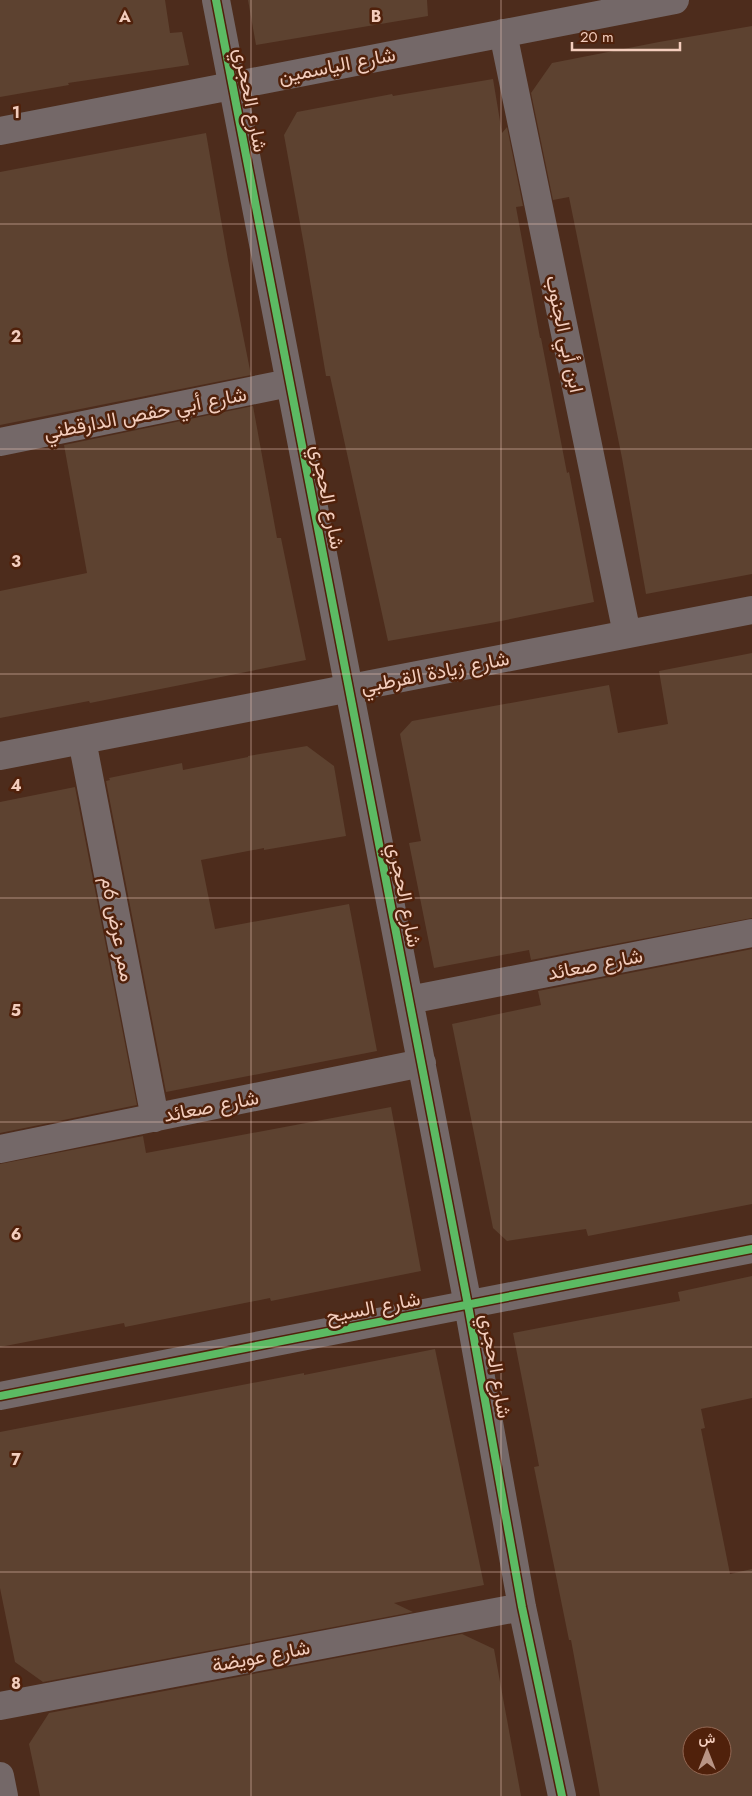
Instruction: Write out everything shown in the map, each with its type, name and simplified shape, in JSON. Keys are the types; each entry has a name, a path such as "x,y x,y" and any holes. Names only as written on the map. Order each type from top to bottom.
{"street":[{"name":"شارع الحجري","path":"216,0 468,1305 522,1607 562,1796"},
{"name":"شارع الياسمين","path":"0,131 675,0"},
{"name":"ابن أبي الجنوب","path":"503,33 627,634"},
{"name":"شارع أبي حفص الدارقطني","path":"0,442 290,384"},
{"name":"شارع زيادة القرطبي","path":"0,756 752,610"},
{"name":"ممر عرض 6م","path":"82,740 154,1118"},
{"name":"شارع صعائد","path":"409,1000 752,933"},
{"name":"شارع صعائد","path":"0,1149 422,1064"},
{"name":"شارع السيح","path":"0,1396 752,1249"},
{"name":"شارع عويضة","path":"0,1706 522,1607"},
{"path":"0,1776 4,1796"}],"building":[{"path":"0,0 165,0 170,33 182,32 189,65 68,83 69,85 0,97"},
{"path":"248,0 427,0 428,16 256,45"},
{"path":"752,26 752,574 646,594 622,458 569,197 553,200 531,93 552,63"},
{"path":"493,79 502,133 507,127 523,206 516,207 540,338 567,473 569,472 594,602 388,641 330,376 326,376 284,135 297,112 392,94 393,96"},
{"path":"206,133 228,260 251,375 0,425 0,172"},
{"path":"253,406 277,538 281,538 306,660 90,703 89,701 0,718 0,591 87,573 64,445"},
{"path":"752,653 752,918 531,960 529,950 434,968 409,843 421,841 400,734 412,721 609,685 618,733 668,724 659,671"},
{"path":"307,746 334,766 346,836 264,850 264,848 201,860 215,929 349,904 377,1051 166,1092 106,781 110,780 109,778 182,763 183,770"},
{"path":"75,787 137,1105 0,1133 0,802"},
{"path":"752,949 752,1204 588,1236 586,1229 507,1241 493,1228 452,1024 541,1005 538,991"},
{"path":"391,1107 421,1271 271,1301 270,1298 125,1327 124,1323 0,1347 0,1164 143,1136 146,1153"},
{"path":"752,1276 752,1398 701,1409 705,1428 701,1429 730,1574 752,1569 752,1796 600,1796 571,1640 569,1640 534,1467 539,1466 513,1333 680,1301 678,1292"},
{"path":"435,1349 484,1585 394,1603 413,1612 43,1682 15,1662 0,1588 0,1432"},
{"path":"462,1634 494,1649 521,1796 40,1796 29,1744 49,1713"}],"cycle path":[{"path":"216,0 468,1305 522,1607 562,1796"},
{"path":"0,1396 752,1249"}]}
